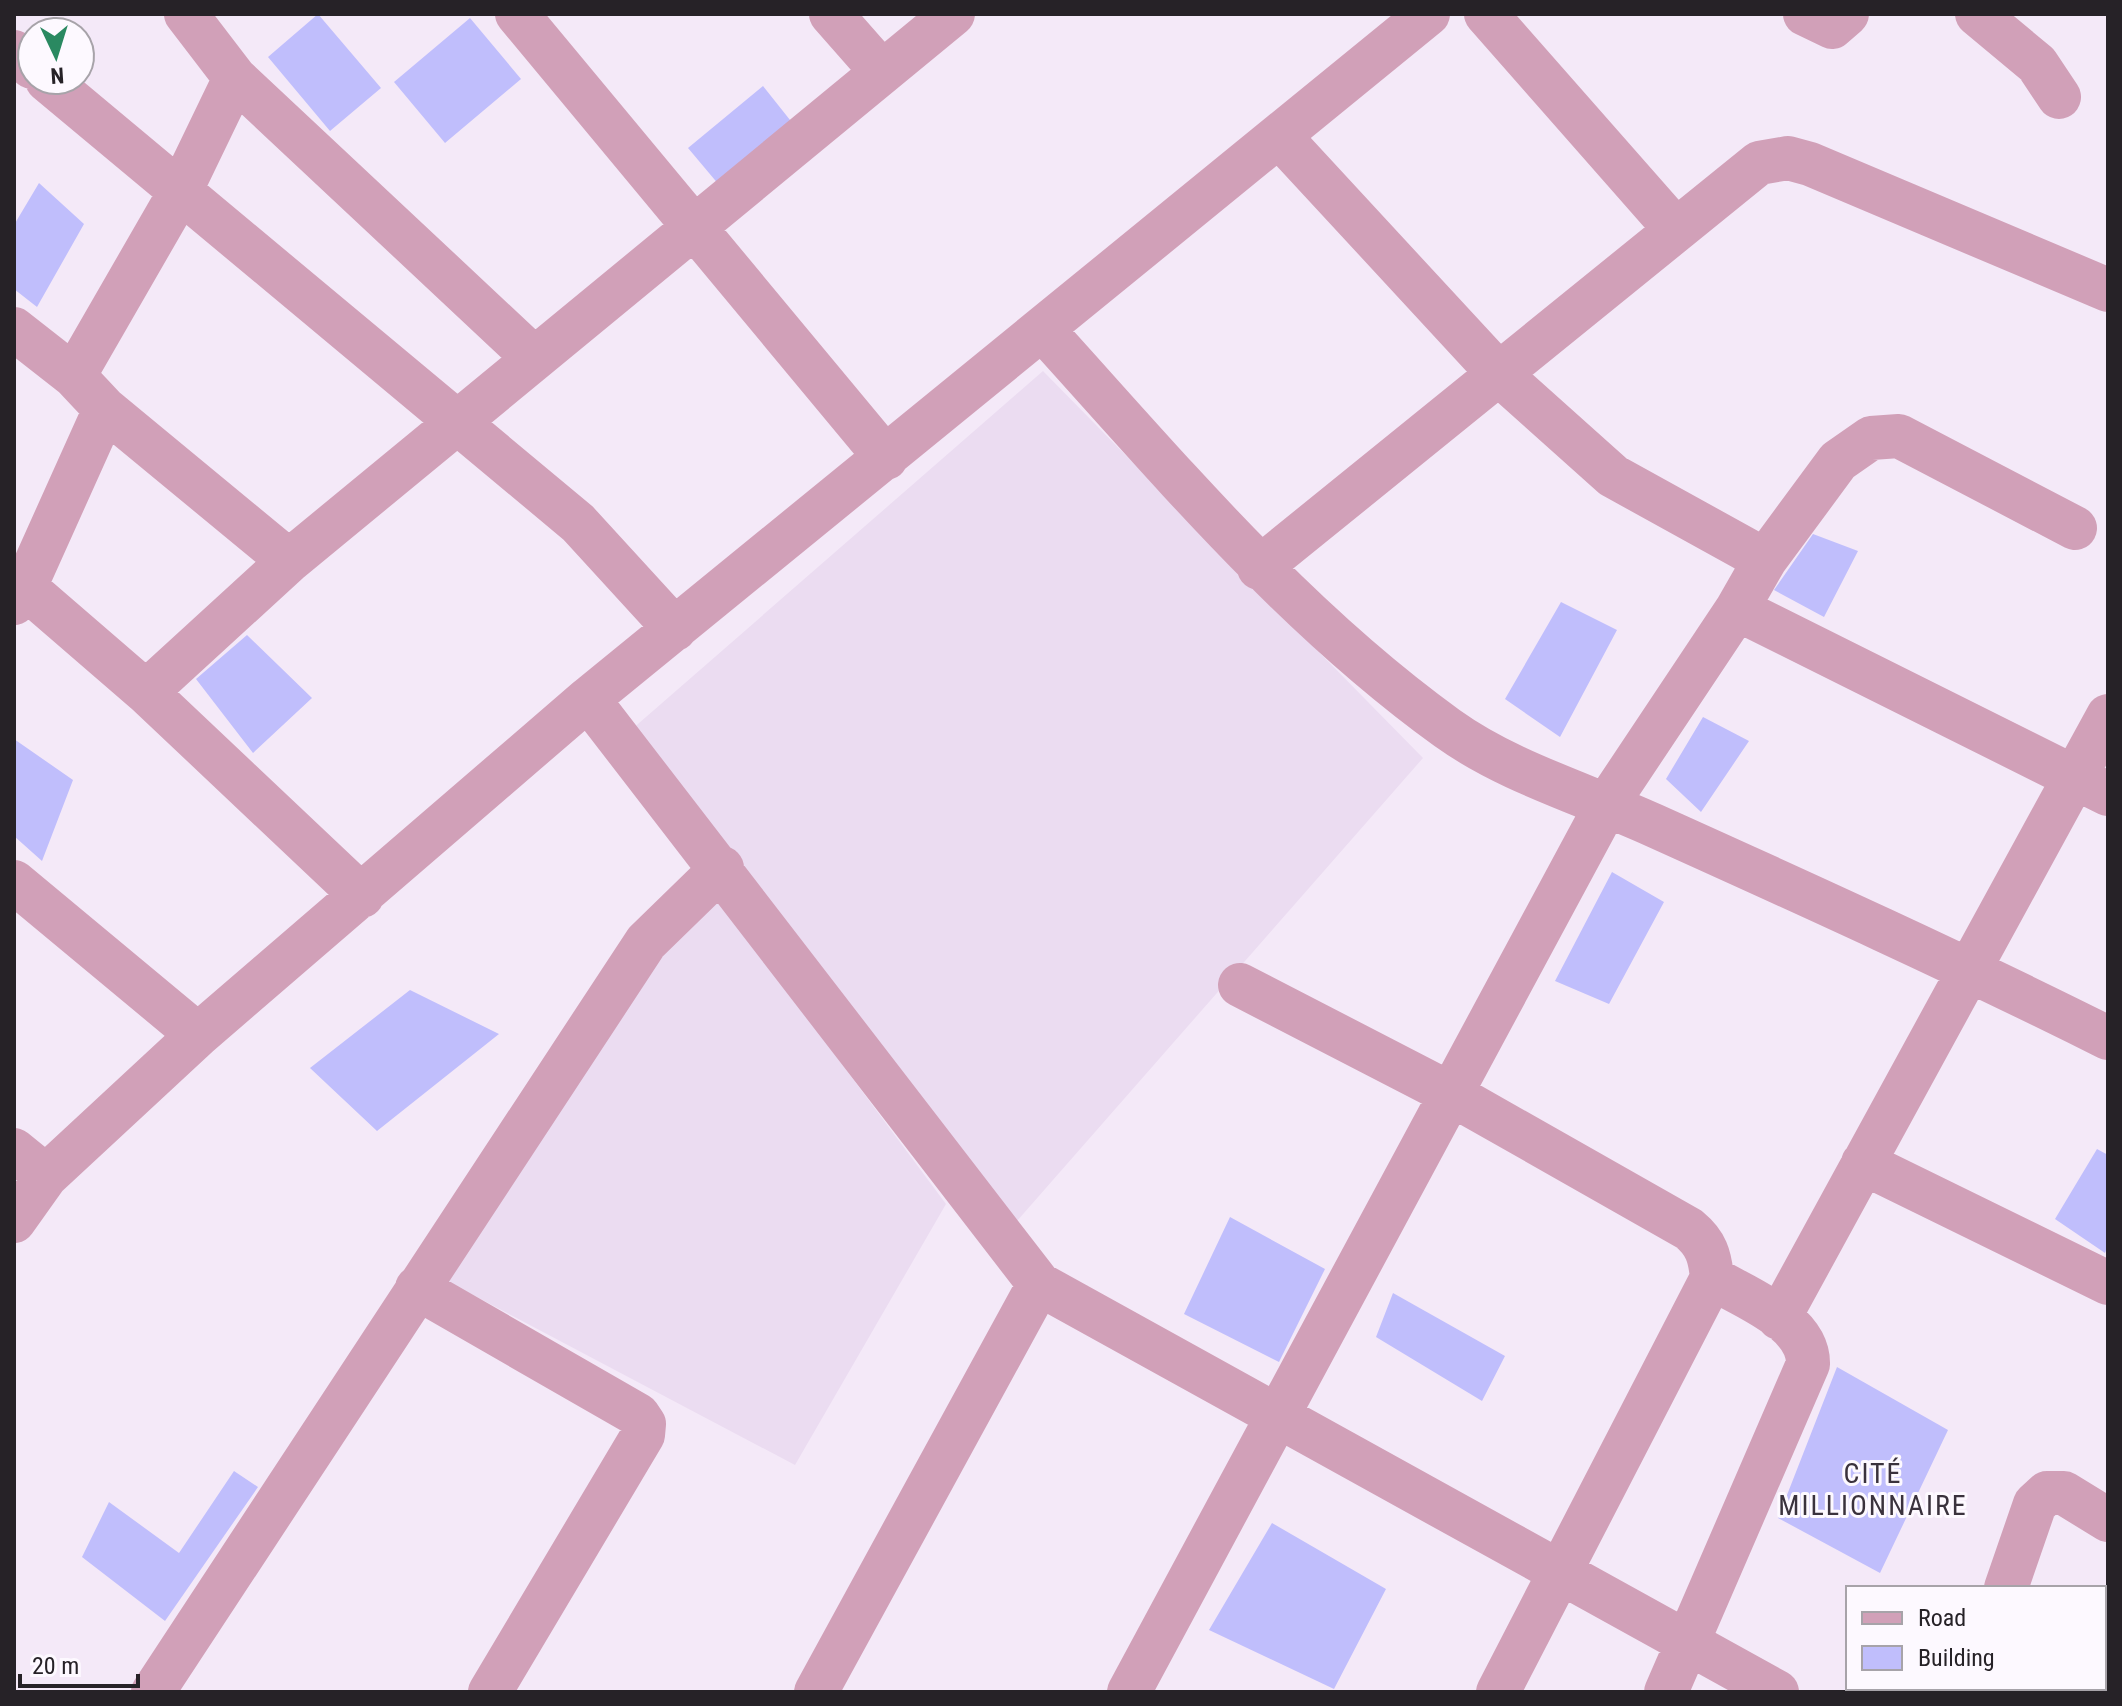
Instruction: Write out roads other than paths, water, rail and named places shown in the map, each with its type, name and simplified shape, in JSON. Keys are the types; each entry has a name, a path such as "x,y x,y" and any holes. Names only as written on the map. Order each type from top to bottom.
{"street":[{"path":"186,14 235,78 534,358"},
{"path":"517,14 886,458"},
{"path":"831,14 882,72"},
{"path":"146,692 289,561 953,14"},
{"path":"14,1221 30,1163 198,1035 588,699 1044,331 1428,14"},
{"path":"1486,14 1676,230"},
{"path":"1805,14 1832,27 1847,14"},
{"path":"1977,14 2037,64 2059,97"},
{"path":"74,376 180,192 235,78"},
{"path":"66,96 460,420 578,523 675,629"},
{"path":"1279,136 1499,374 1613,476 1765,560"},
{"path":"1259,568 1759,163 1788,158 1810,164 2108,290"},
{"path":"14,329 74,376 105,409 289,561"},
{"path":"1044,331 1259,568 1368,666 1449,730 1526,771 1607,804 1969,969 2108,1038"},
{"path":"105,409 18,589 146,692 362,896"},
{"path":"1129,1692 1607,804 1737,609 1765,560 1838,461 1871,438 1899,436 2075,528"},
{"path":"1737,609 2091,786"},
{"path":"588,699 722,868 1039,1284 1777,1692"},
{"path":"1779,1318 1969,969 2091,786 2108,716"},
{"path":"153,1692 646,942 722,868"},
{"path":"14,882 198,1035"},
{"path":"1240,985 1451,1094 1689,1229 1702,1240 1710,1256 1712,1278 1498,1692"},
{"path":"1863,1163 2108,1283"},
{"path":"1666,1692 1808,1364 1808,1351 1801,1338 1779,1318 1712,1278"},
{"path":"816,1692 1039,1284"},
{"path":"417,1288 638,1415 644,1424 643,1435 490,1692"},
{"path":"2007,1586 2035,1504 2047,1493 2064,1493 2108,1520"}],"district":[{"name":"CITÉ MILLIONNAIRE","path":"1873,1489"}]}
